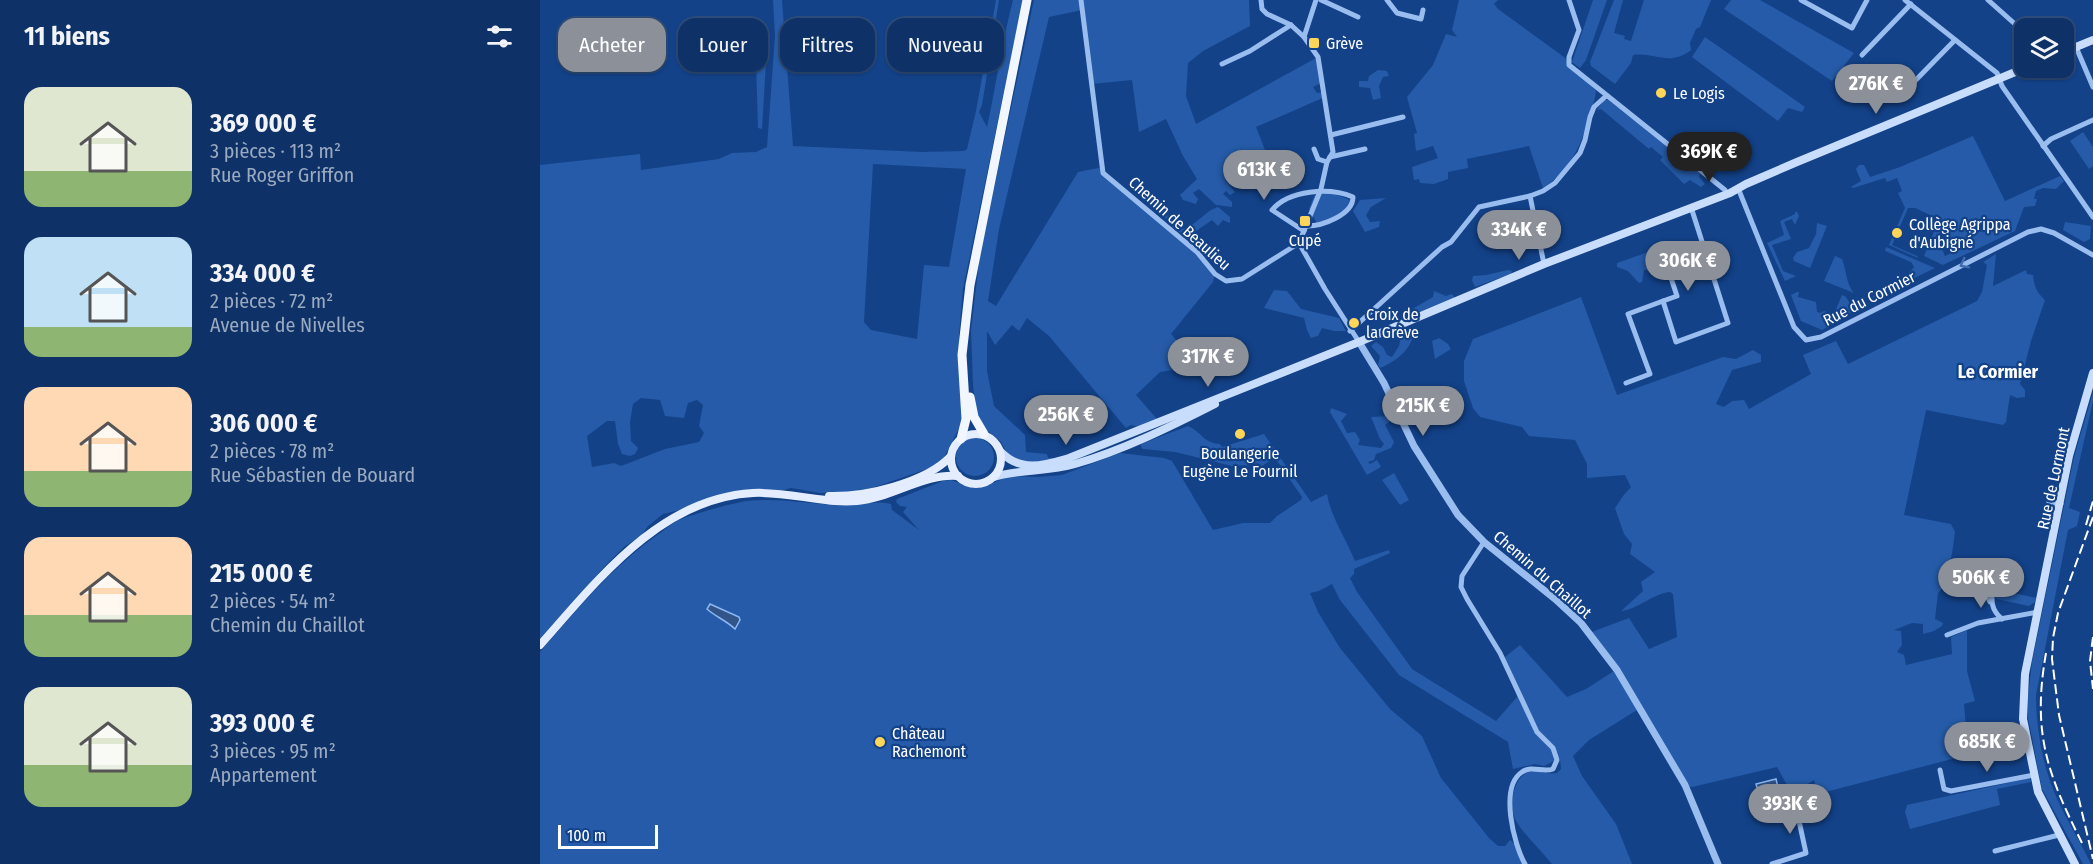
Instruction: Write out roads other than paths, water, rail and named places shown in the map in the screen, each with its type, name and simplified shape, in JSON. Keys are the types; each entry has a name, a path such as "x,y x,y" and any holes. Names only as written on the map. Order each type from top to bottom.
{"highway":[{"path":"960,439 966,418 962,355 974,260 1027,0"},
{"path":"966,329 972,407 984,434"}],"main road":[{"path":"2076,47 2093,40"},
{"path":"1240,390 1131,443 1076,464 1035,472 1012,472 980,484 964,481 951,464 953,448 960,439 971,434 984,434 991,438 1012,462 1022,465 1051,463 1069,458 1359,342 1544,264 1691,207 1700,206 2014,72"},
{"path":"1691,207 1697,201 1725,190 1738,188"},
{"name":"Rue de Lormont","path":"2075,864 2042,803 2023,719 2023,697 2025,674 2072,444 2093,373"},
{"path":"994,477 1001,465 1001,452"},
{"path":"808,497 851,496 886,488 932,472 951,456"},
{"path":"540,645 624,554 677,515 723,497 747,493 808,497 841,502 865,501 884,497 932,478 946,475 958,476"}],"street":[{"name":"Chemin de Beaulieu","path":"1081,0 1104,173 1197,252 1215,274 1226,281 1242,279 1299,243"},
{"path":"1261,0 1262,9 1267,14 1291,25 1304,37 1318,57 1333,152 1328,159 1320,192 1299,243 1350,332 1359,342"},
{"path":"1304,37 1316,0"},
{"path":"1321,0 1358,17"},
{"path":"1387,0 1397,13 1421,19 1423,10"},
{"path":"1569,0 1579,30 1569,57 1569,65 1725,190"},
{"path":"1801,0 1809,2 1852,28 1867,0"},
{"path":"1988,0 2014,23"},
{"path":"1862,56 1908,2 1998,73 2002,86 2093,218"},
{"path":"1222,64 1250,51 1291,25"},
{"path":"1908,88 1955,40"},
{"path":"2076,47 2093,87"},
{"path":"1350,332 1442,247 1451,242 1479,207 1530,196 1555,183 1580,153 1594,107 1606,96"},
{"path":"1331,135 1403,117"},
{"path":"2043,146 2051,139 2093,120"},
{"path":"1314,149 1318,159 1328,159 1365,149"},
{"name":"Rue du Cormier","path":"1738,188 1794,327 1806,340 1821,337 2028,232 2041,229 2054,233 2093,254"},
{"path":"1320,192 1349,196 1354,200 1348,210 1306,229 1272,210 1280,201 1320,192"},
{"path":"1530,196 1544,264"},
{"path":"1663,301 1676,342 1728,323 1691,207"},
{"path":"1626,383 1650,374 1628,314 1677,296 1667,266"},
{"name":"Chemin du Chaillot","path":"1359,342 1384,383 1419,454 1458,515 1484,542 1581,623 1617,670 1685,785 1718,864"},
{"path":"2059,442 2072,444"},
{"path":"2049,502 2061,504"},
{"path":"1484,542 1462,576 1461,587 1500,653 1537,732 1553,748 1557,760 1550,771 1528,769 1522,771 1513,782 1510,800 1511,816 1516,845 1525,864"},
{"path":"1991,588 1992,606 2001,619"},
{"path":"1947,635 1978,623 2038,612"},
{"path":"1940,770 1944,789 1951,791 2034,775"},
{"path":"1772,864 1806,853 1794,798"},
{"path":"1995,851 2059,835"}],"railway":[{"path":"2086,525 2093,501"},
{"path":"2093,517 2058,613 2052,659 2059,715 2093,859"},
{"path":"2093,637 2090,661 2093,689"},
{"path":"2046,653 2041,707 2046,752 2060,795 2082,843"}],"place":[{"name":"Grève","path":"1314,43"},
{"name":"Le Logis","path":"1661,93"},
{"name":"Cupé","path":"1305,221"},
{"name":"Collège Agrippa d'Aubigné","path":"1897,233"},
{"name":"Croix de la Grève","path":"1354,323"},
{"name":"Boulangerie Eugène Le Fournil","path":"1240,434"},
{"name":"Château Rachemont","path":"880,742"}],"district":[{"name":"Le Cormier","path":"1998,372"}]}
